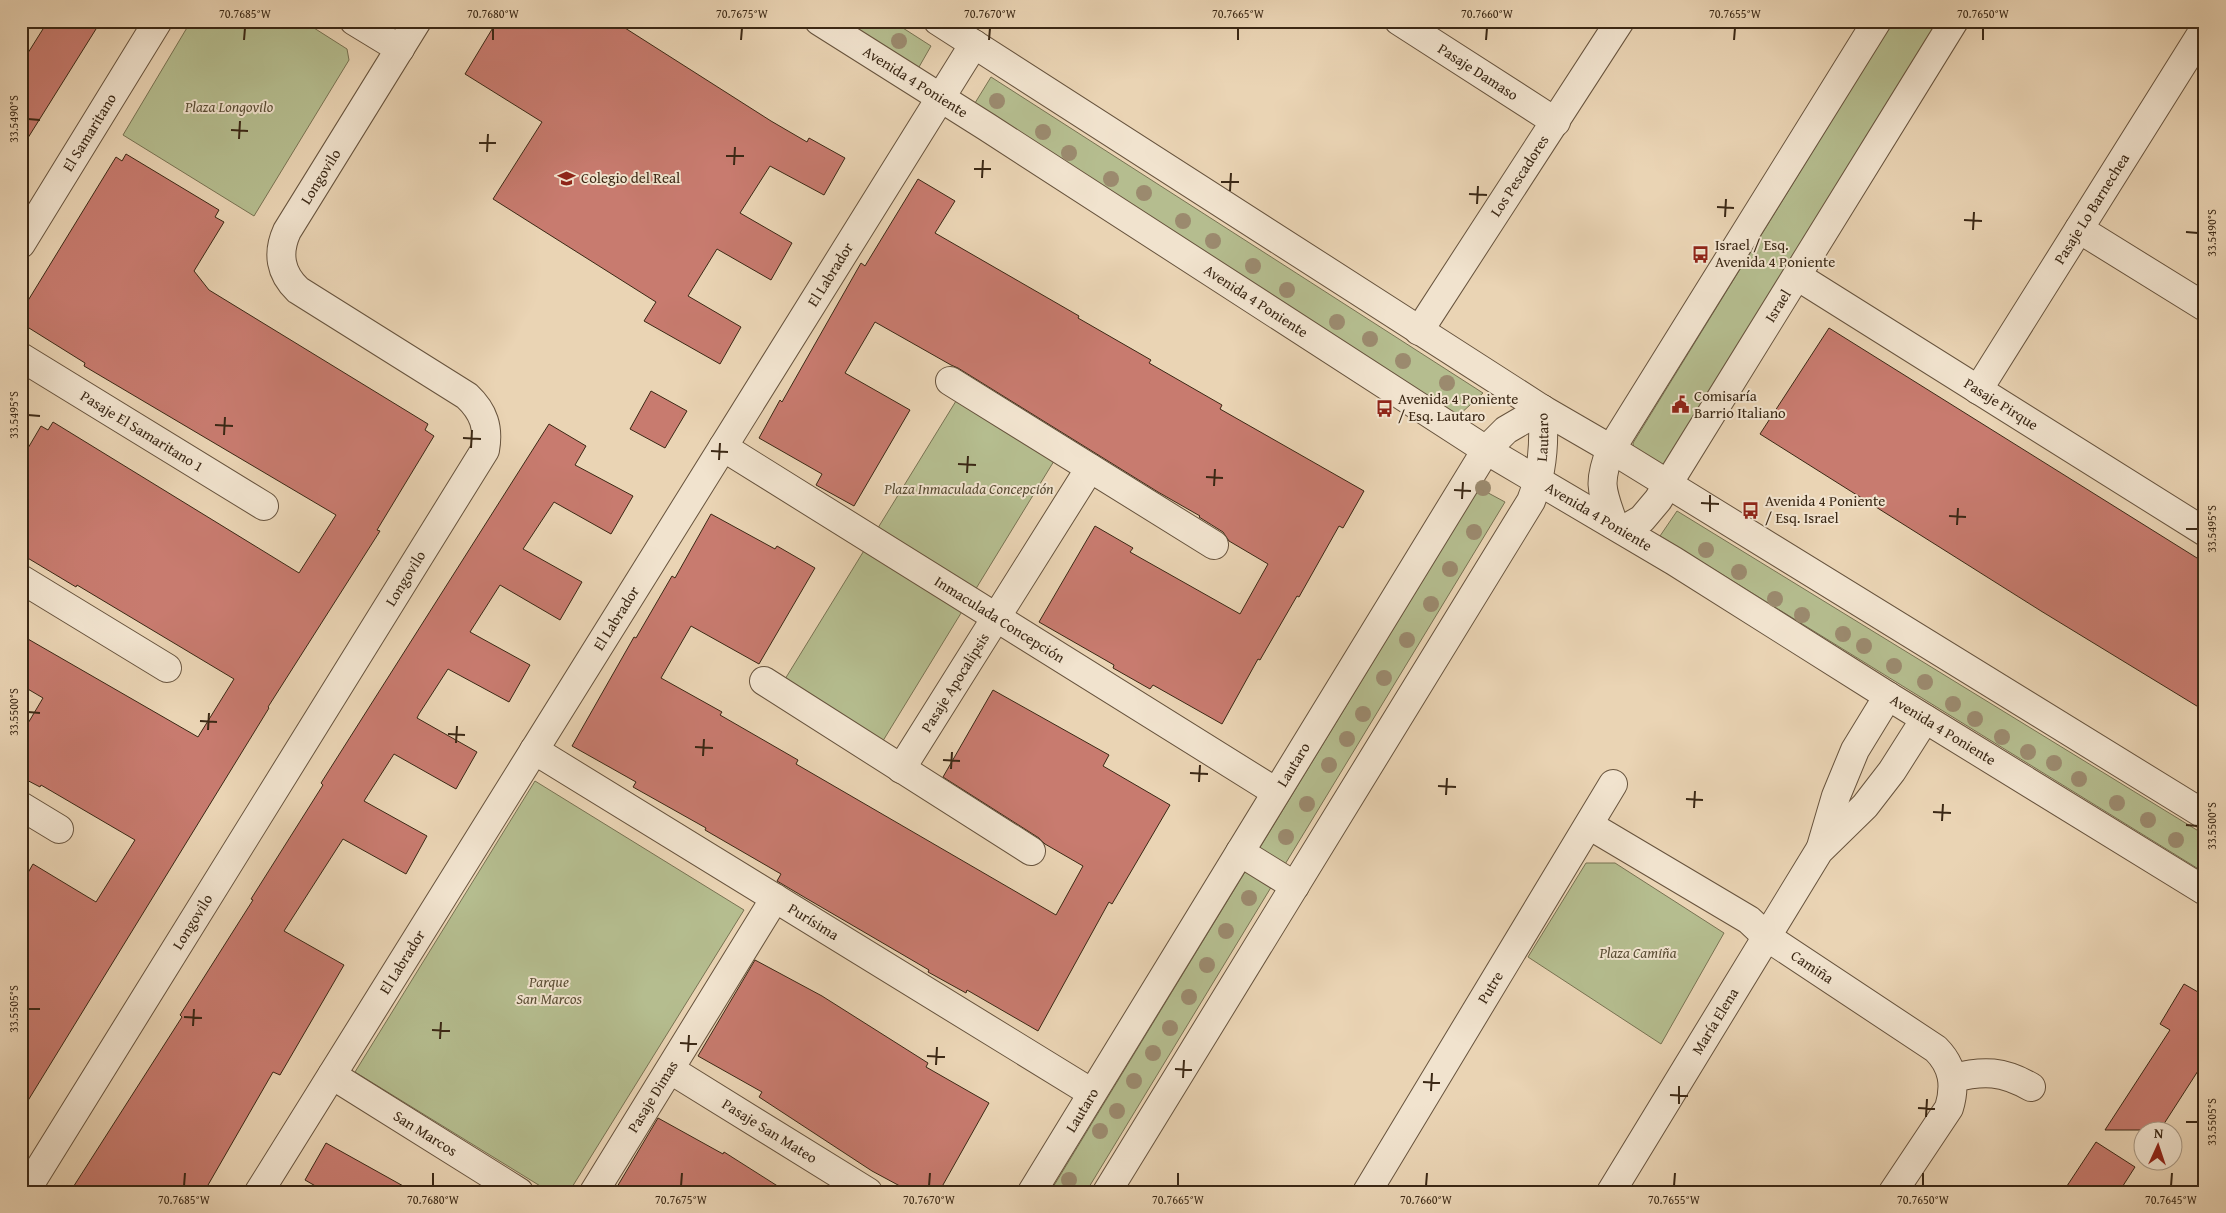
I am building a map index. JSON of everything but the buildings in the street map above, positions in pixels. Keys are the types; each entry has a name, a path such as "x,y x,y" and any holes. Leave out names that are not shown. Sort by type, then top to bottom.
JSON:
{"street":[{"name":"El Samaritano","path":"21,244 158,21"},
{"path":"354,21 400,50"},
{"name":"Longovilo","path":"25,1192 485,450 486,424 476,404 467,396 298,290 290,283 281,264 282,241 286,231 417,21"},
{"name":"Avenida 4 Poniente","path":"819,21 940,97 1486,450 1618,527 2205,891"},
{"path":"938,21 1542,409 1668,484 2205,815"},
{"name":"Pasaje Damaso","path":"1399,21 1556,122"},
{"name":"Los Pescadores","path":"1419,331 1620,21"},
{"path":"1618,527 1602,492 1601,480 1610,449 1877,21"},
{"name":"Israel","path":"1618,527 1633,525 1647,514 1668,484 1954,21"},
{"name":"Pasaje Lo Barnechea","path":"1978,390 2205,28"},
{"name":"El Labrador","path":"259,1192 974,44"},
{"path":"2079,229 2205,307"},
{"name":"Pasaje Pirque","path":"1797,276 2205,532"},
{"name":"Pasaje El Samaritano 1","path":"21,358 264,506"},
{"path":"950,381 1214,545"},
{"name":"Lautaro","path":"1032,1192 1486,450 1506,430 1542,409 1543,450 1533,496 1523,515 1107,1192"},
{"name":"Inmaculada Concepción","path":"723,447 1276,792"},
{"name":"Pasaje Apocalipsis","path":"901,768 1090,468"},
{"path":"21,579 167,668"},
{"path":"764,681 1031,851"},
{"name":"María Elena","path":"1612,1192 1819,851 1836,796 1855,750 1888,696"},
{"name":"María Elena","path":"1819,851 1865,806 1892,771 1925,719"},
{"name":"Purísima","path":"534,750 1092,1093"},
{"name":"Putre","path":"1368,1192 1613,784"},
{"path":"21,806 58,829"},
{"name":"Camiña","path":"1589,825 1749,920 1767,937 1936,1049 1944,1057 1953,1078"},
{"path":"1240,852 1295,886"},
{"name":"Pasaje Dimas","path":"594,1192 776,898"},
{"name":"Pasaje San Mateo","path":"671,1070 868,1192"},
{"path":"1893,1192 1950,1108 1954,1094 1953,1078 1985,1073 2003,1074 2031,1087"},
{"name":"San Marcos","path":"332,1075 520,1192"}],"green space":[{"name":"Plaza Longovilo","path":"191,21 303,21 347,49 349,60 254,216 123,135"},
{"path":"833,21 892,21 931,46 915,74"},
{"path":"1893,21 1940,21 1666,465 1655,467 1634,453 1633,443"},
{"path":"991,77 1483,393 1458,416 975,103"},
{"name":"Plaza Inmaculada Concepción","path":"956,401 1054,461 881,744 782,684"},
{"path":"1479,488 1505,502 1086,1192 1050,1192"},
{"path":"1677,511 2205,835 2205,873 1660,536"},
{"name":"Parque San Marcos","path":"535,781 744,910 569,1192 550,1192 355,1072"},
{"name":"Plaza Camiña","path":"1586,863 1615,863 1724,933 1661,1044 1528,957"}],"place":[{"name":"Colegio del Real","path":"567,178"},
{"name":"Israel / Esq. Avenida 4 Poniente","path":"1701,254"},
{"name":"Comisaría Barrio Italiano","path":"1680,405"},
{"name":"Avenida 4 Poniente / Esq. Lautaro","path":"1384,408"},
{"name":"Avenida 4 Poniente / Esq. Israel","path":"1751,510"}]}
